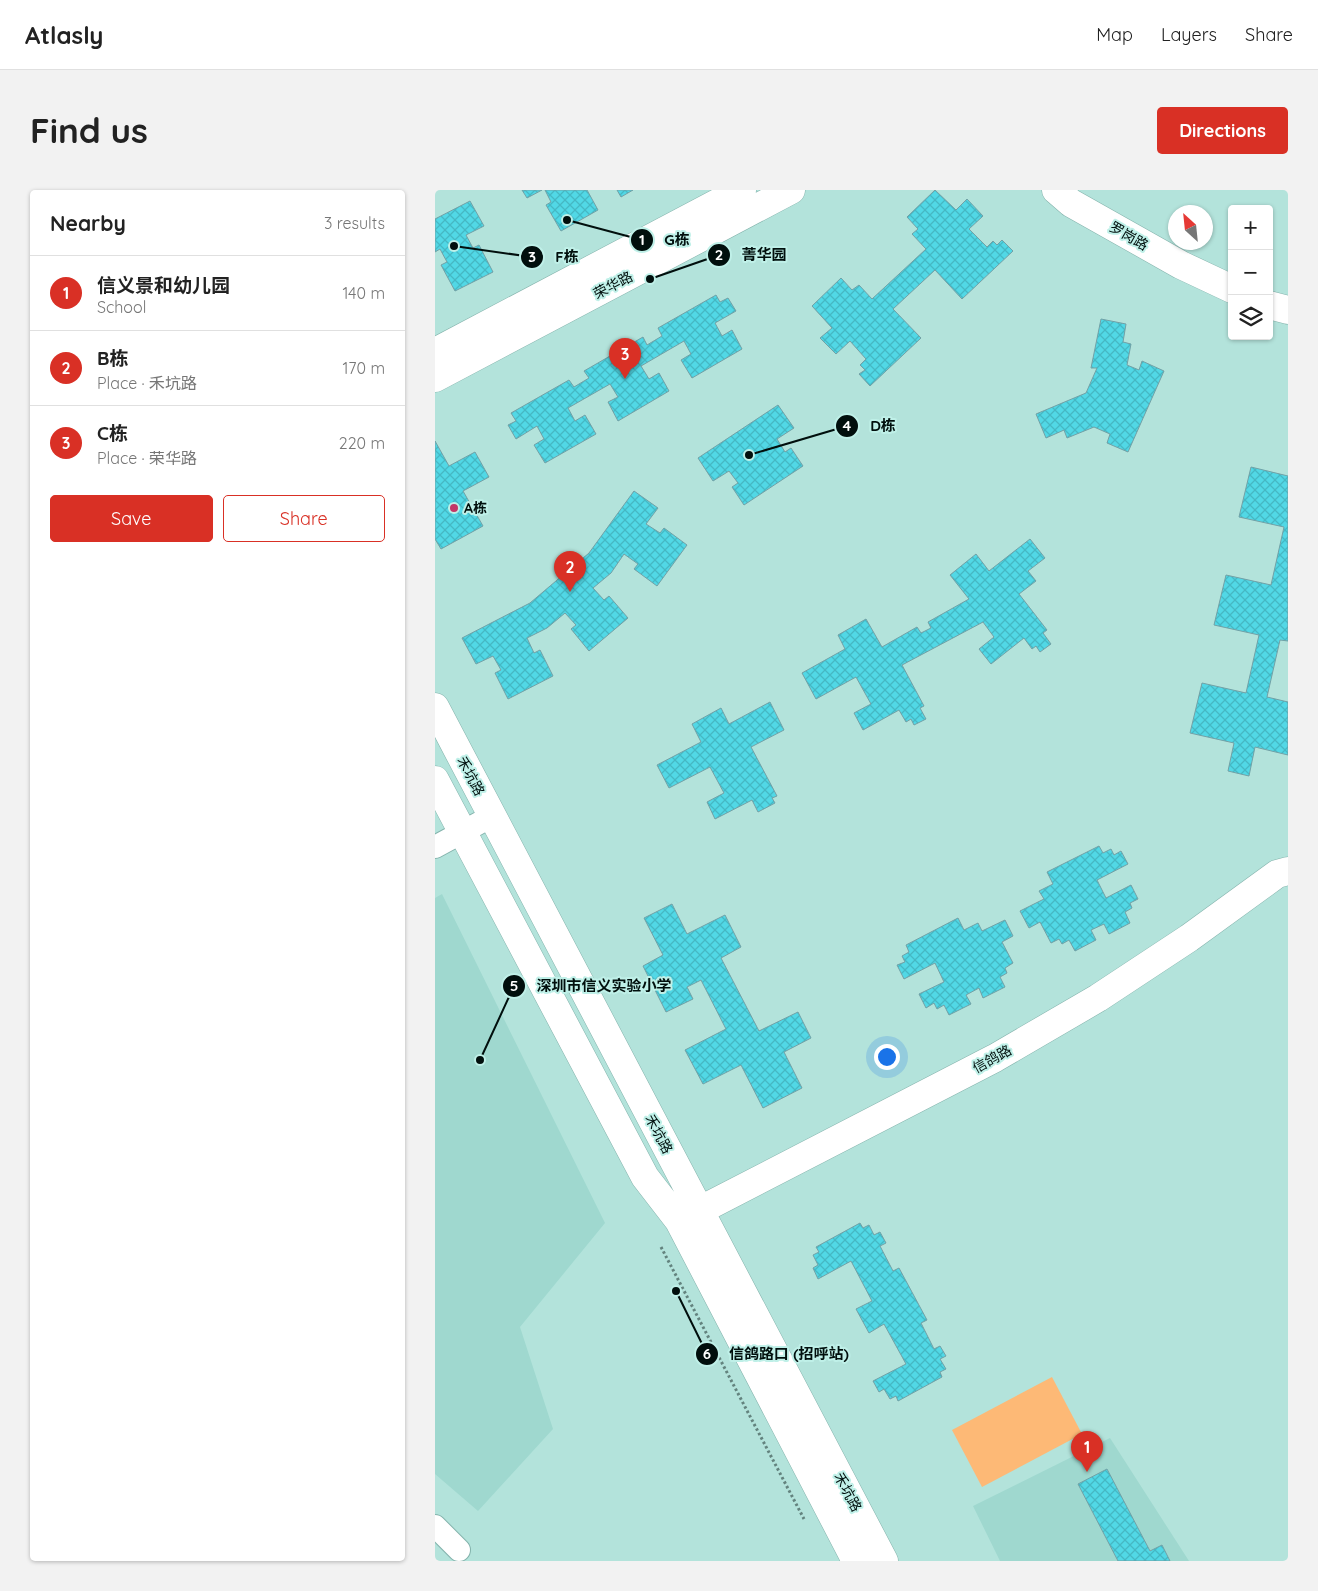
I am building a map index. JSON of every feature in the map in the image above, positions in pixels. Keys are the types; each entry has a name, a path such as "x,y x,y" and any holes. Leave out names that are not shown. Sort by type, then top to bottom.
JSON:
{"street":[{"name":"荣华路","path":"435,352 742,190"},
{"name":"荣华路","path":"435,378 791,190"},
{"name":"罗岗路","path":"1056,190 1071,203 1181,265 1228,287"},
{"path":"1273,306 1288,310"},
{"name":"禾坑路","path":"435,707 493,816 856,1561"},
{"name":"禾坑路","path":"435,780 645,1177 689,1216 884,1561"},
{"path":"435,847 493,816"},
{"name":"信鸽路","path":"689,1216 995,1058 1099,998 1189,938 1277,874 1288,871"},
{"path":"435,1526 459,1550"}],"path":[{"path":"661,1247 807,1526"}],"shaded area":[{"path":"442,894 605,1223 520,1327 553,1429 478,1511 435,1474 435,898"},
{"path":"1052,1377 1082,1434 982,1487 952,1430"},
{"path":"1110,1438 1189,1561 1000,1561 973,1506"}],"building":[{"path":"522,190 542,190 527,198"},
{"path":"545,190 587,190 598,210 561,231 546,205 551,202"},
{"path":"617,190 633,190 621,197"},
{"path":"935,190 956,210 967,199 983,216 969,229 987,247 993,241 997,245 1002,240 1013,251 962,299 935,270 893,309 921,338 870,386 859,374 865,370 860,365 866,359 850,341 836,354 820,338 832,328 812,306 841,278 852,290 859,285 872,299 926,249 912,234 918,229 907,217"},
{"path":"470,201 484,226 466,235 473,248 479,245 493,272 455,291 441,265 447,262 440,249 435,252 435,219"},
{"path":"716,295 720,302 728,298 736,311 715,323 722,336 732,330 742,349 692,378 681,360 691,354 684,341 641,366 649,379 659,373 669,391 618,421 608,402 618,397 610,384 568,408 575,421 585,415 596,434 545,463 534,445 544,439 537,426 516,439 508,425 516,421 511,413 569,380 574,387 589,378 584,371 643,337 647,345 662,336 658,328"},
{"path":"1101,319 1126,324 1123,342 1131,344 1127,365 1139,370 1142,361 1164,371 1128,452 1107,443 1110,434 1094,427 1067,438 1064,430 1046,438 1036,414 1086,393 1097,368 1091,368"},
{"path":"778,405 794,428 777,439 785,452 791,448 803,466 744,505 732,487 738,483 729,471 713,481 698,458"},
{"name":"A栋","path":"435,441 449,466 475,452 489,477 463,491 483,526 441,549 435,539"},
{"path":"1251,467 1288,476 1288,641 1280,640 1267,697 1288,702 1288,755 1255,747 1249,776 1228,771 1234,743 1190,733 1202,683 1246,693 1259,635 1214,625 1226,575 1271,585 1284,527 1239,517"},
{"path":"634,491 658,508 646,524 660,533 664,528 687,545 657,586 634,569 638,564 624,554 611,573 593,588 604,600 609,596 628,618 589,651 571,629 576,625 565,613 547,628 527,638 534,653 540,650 553,676 508,699 495,673 501,670 493,656 476,664 462,638 530,603 589,553"},
{"path":"1030,539 1045,558 1028,571 1036,581 1019,594 1047,630 1043,633 1051,644 1040,652 1036,646 1032,649 1024,638 991,664 979,649 994,637 983,622 902,665 924,706 920,708 926,719 914,725 911,719 906,722 899,710 863,730 854,713 871,704 856,677 816,699 802,673 845,649 838,635 866,619 882,647 917,627 921,633 931,628 928,622 969,599 950,575 976,554 989,571"},
{"path":"770,702 784,730 751,747 777,796 772,798 775,803 758,812 752,800 715,819 707,802 724,793 710,767 669,788 657,765 701,742 692,724 721,708 729,724"},
{"path":"1099,846 1103,853 1111,849 1114,855 1121,851 1128,864 1097,880 1106,898 1131,885 1138,899 1130,903 1132,908 1125,912 1130,923 1109,934 1104,924 1091,930 1096,940 1075,951 1069,940 1062,944 1059,939 1051,943 1040,922 1029,928 1020,911 1044,899 1039,891 1053,884 1047,872"},
{"path":"672,904 687,934 725,915 741,947 721,958 759,1031 798,1012 811,1038 784,1052 802,1088 763,1108 741,1065 703,1084 685,1050 726,1029 701,980 687,987 693,999 666,1012 643,966 663,955 644,918"},
{"path":"958,918 964,930 978,923 982,931 1005,920 1013,936 1002,942 1013,963 1005,968 1007,973 1000,977 1005,987 983,998 979,988 966,995 971,1004 949,1015 944,1005 937,1009 934,1003 926,1008 919,994 944,982 935,963 904,979 897,965 905,962 902,956 909,952 906,945"},
{"path":"860,1223 863,1228 869,1225 874,1235 880,1232 886,1243 880,1246 893,1271 899,1268 927,1320 921,1323 934,1349 940,1346 946,1356 940,1359 946,1369 940,1372 942,1377 898,1401 896,1396 890,1399 884,1389 879,1392 873,1381 906,1364 884,1324 869,1333 856,1309 872,1301 851,1261 818,1279 813,1268 818,1265 813,1255 819,1252 816,1247"},
{"path":"1107,1469 1150,1551 1162,1545 1170,1561 1118,1561 1078,1484"}],"place":[{"name":"G栋","path":"567,220"},
{"name":"F栋","path":"454,246"},
{"name":"菁华园","path":"650,279"},
{"name":"C栋","path":"625,379"},
{"name":"D栋","path":"749,455"},
{"name":"A栋","path":"454,508"},
{"name":"B栋","path":"570,592"},
{"name":"深圳市信义实验小学","path":"480,1060"},
{"name":"信鸽路口 (招呼站)","path":"676,1291"},
{"name":"信义景和幼儿园","path":"1087,1472"}]}
